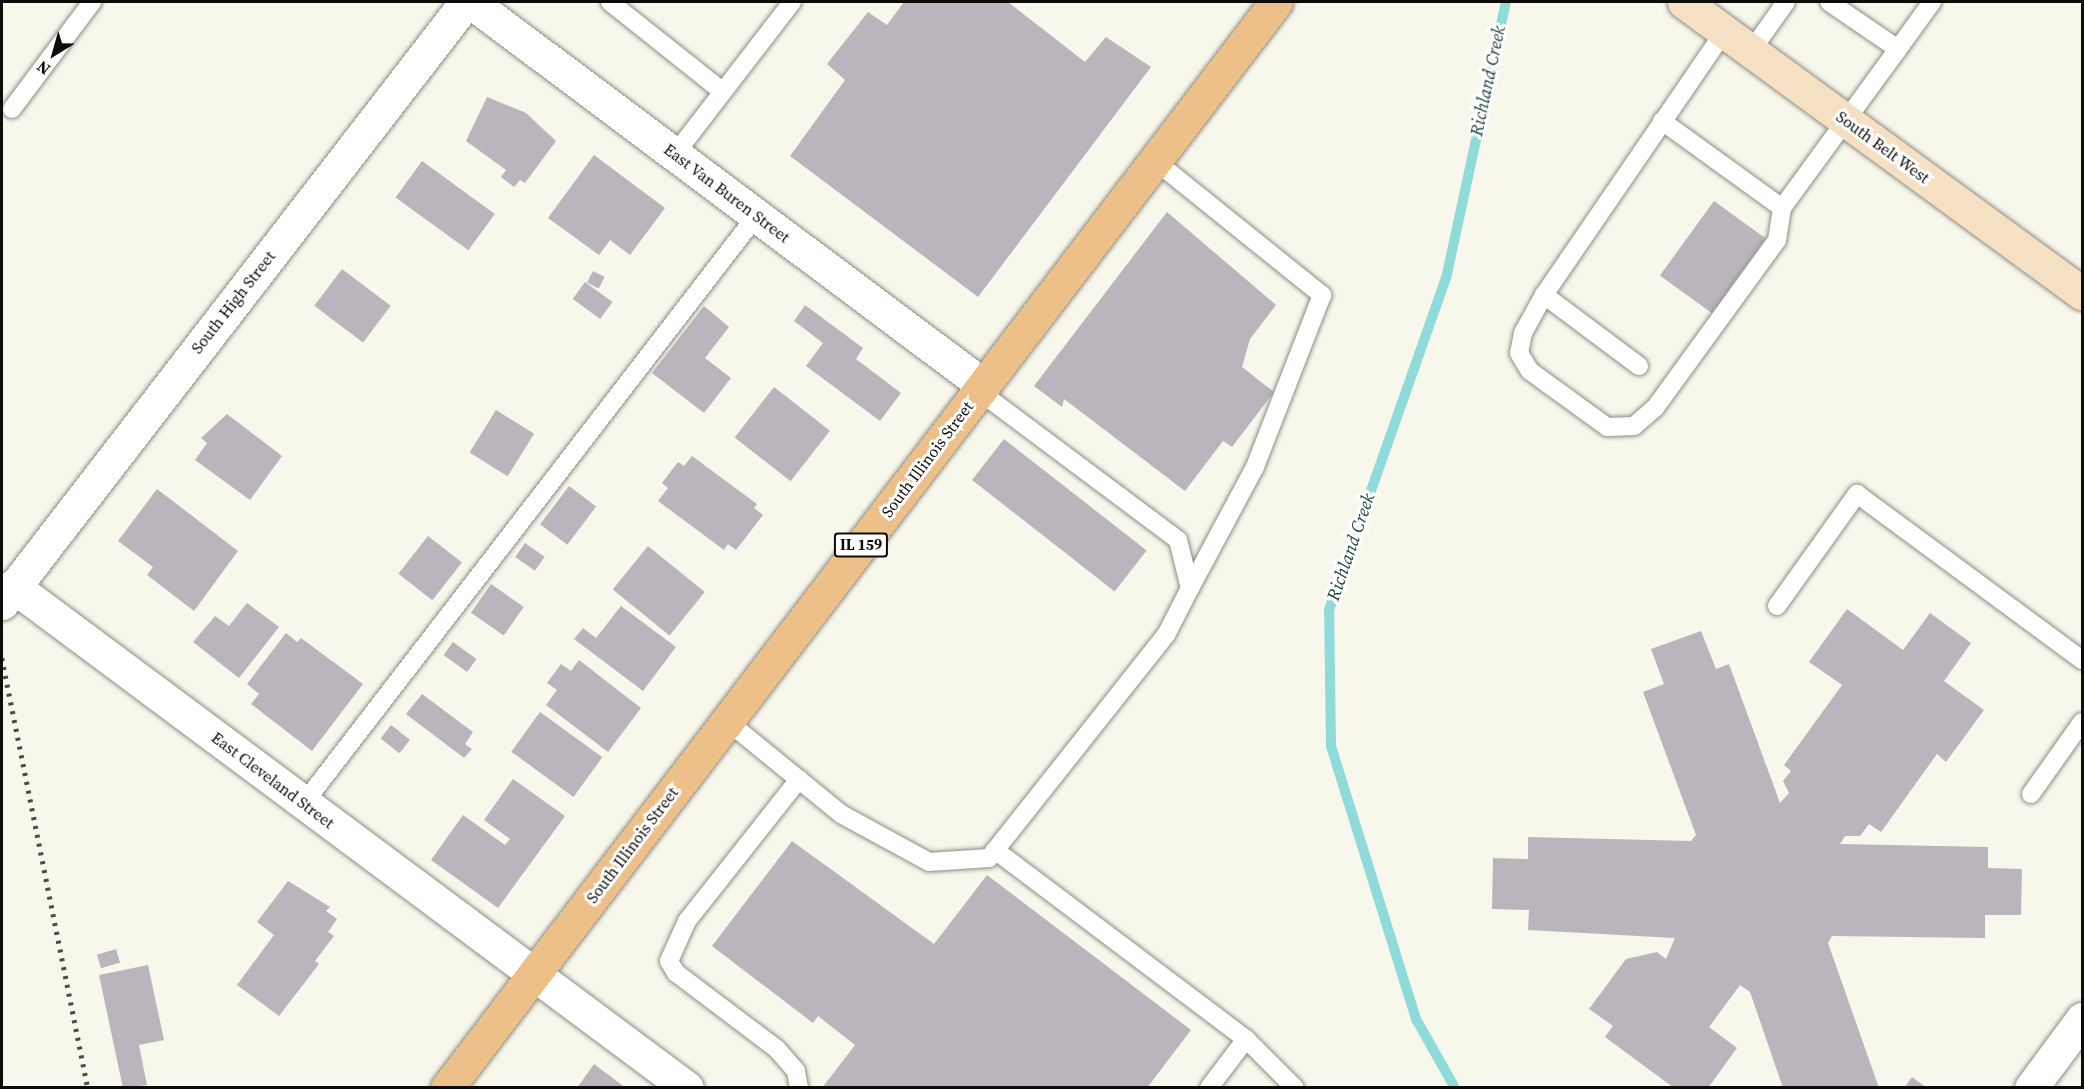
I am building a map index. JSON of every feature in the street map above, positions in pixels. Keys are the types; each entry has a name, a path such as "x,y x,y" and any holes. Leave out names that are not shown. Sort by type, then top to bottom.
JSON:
{"main road":[{"name":"South Illinois Street","path":"447,1088 1273,2"},
{"name":"South Belt West","path":"1684,2 2082,292"}],"street":[{"name":"South High Street","path":"7,594 466,2"},
{"name":"East Van Buren Street","path":"471,2 757,215 981,388"},
{"name":"East Cleveland Street","path":"7,594 304,802 687,1088"},
{"path":"2031,1088 2082,1019"}],"lane":[{"path":"12,109 92,2"},
{"path":"610,2 723,92"},
{"path":"675,154 792,2"},
{"path":"1751,51 1786,2"},
{"path":"1829,2 1898,50"},
{"path":"1725,31 1544,295 1523,333 1519,353 1530,371 1607,427 1634,426 1655,408 1777,240 1782,208 1932,2"},
{"path":"1662,121 1782,208"},
{"path":"727,721 841,814 929,862 989,858 1166,635 1255,467 1322,295 1154,160"},
{"path":"304,802 757,215"},
{"path":"1544,295 1639,366"},
{"path":"981,388 1179,540 1190,588"},
{"path":"1777,606 1857,494 2082,660"},
{"path":"2031,794 2082,722"},
{"path":"799,779 687,921 669,961 676,973 777,1049 796,1071 799,1088"},
{"path":"995,850 1246,1039 1295,1088"},
{"path":"1209,1088 1246,1039"}],"building":[{"path":"904,2 1008,2 1085,62 1106,37 1151,67 978,297 790,156 845,80 827,64 868,12 887,25"},
{"path":"487,97 526,113 556,141 525,183 520,180 514,187 501,177 506,170 466,141"},
{"path":"594,155 665,208 630,255 610,240 599,255 548,218"},
{"path":"422,161 495,214 468,250 396,197"},
{"path":"1714,201 1766,239 1712,313 1660,275"},
{"path":"1167,212 1276,305 1250,339 1242,367 1274,392 1232,447 1223,441 1185,491 1064,399 1062,407 1034,386"},
{"path":"342,269 391,306 363,342 314,306"},
{"path":"593,271 605,277 599,288 587,283"},
{"path":"585,282 613,302 600,319 573,299"},
{"path":"805,305 863,348 856,359 901,393 880,421 806,366 823,343 794,321"},
{"path":"704,306 729,327 705,358 731,378 704,413 652,373"},
{"path":"774,387 830,431 791,481 735,437"},
{"path":"496,410 534,434 508,476 470,452"},
{"path":"227,414 282,456 250,500 195,460 207,443 201,438"},
{"path":"1004,439 1147,550 1115,591 972,480"},
{"path":"692,456 757,504 754,508 763,515 736,550 728,544 724,550 658,501 668,488 662,483 678,462 684,466"},
{"path":"569,486 596,506 567,545 540,524"},
{"path":"157,489 238,551 194,611 147,575 153,567 118,541"},
{"path":"428,536 462,562 432,600 398,574"},
{"path":"525,543 545,557 535,571 515,557"},
{"path":"648,546 705,592 669,635 613,590"},
{"path":"491,584 524,607 504,636 471,613"},
{"path":"247,603 279,627 239,678 193,642 215,616 229,626"},
{"path":"621,606 676,647 643,691 574,639 583,628 596,638"},
{"path":"1847,609 1903,650 1930,613 1971,643 1944,681 1984,710 1946,762 1937,754 1881,832 1869,824 1860,836 1845,836 1840,844 1988,847 1988,868 2022,869 2021,915 1985,915 1985,938 1832,936 1828,943 1879,1088 1783,1088 1750,992 1740,985 1709,1027 1737,1048 1708,1088 1674,1088 1605,1037 1613,1026 1589,1009 1626,959 1657,952 1666,959 1675,938 1528,930 1529,910 1492,909 1493,858 1528,859 1528,837 1691,841 1696,835 1643,692 1664,684 1651,649 1701,631 1716,669 1729,664 1780,803 1789,793 1783,781 1791,771 1784,765 1842,685 1809,662"},
{"path":"286,633 297,642 301,638 363,684 312,751 251,704 259,694 247,684"},
{"path":"453,642 476,659 467,672 444,655"},
{"path":"579,660 641,708 608,752 546,705 557,690 547,683 561,664 571,671"},
{"path":"422,694 473,732 465,744 472,749 464,758 406,714"},
{"path":"540,712 602,757 573,797 511,752"},
{"path":"391,725 410,740 399,753 381,738"},
{"path":"513,779 565,816 498,908 431,860 463,815 505,845 510,839 484,820"},
{"path":"792,841 934,944 987,875 1191,1030 1147,1088 822,1088 855,1045 818,1016 813,1023 712,946"},
{"path":"288,881 330,907 326,911 337,919 328,932 334,936 315,961 319,964 279,1016 237,985 274,935 257,922"},
{"path":"116,949 120,962 101,968 97,955"},
{"path":"148,965 164,1040 139,1045 147,1085 123,1088 99,975"},
{"path":"594,1064 626,1088 577,1088"},
{"path":"1912,1077 1927,1088 1904,1088"}],"waterway":[{"name":"Richland Creek","path":"1455,1088 1416,1019 1331,746 1329,610 1447,274 1506,2"}],"railway":[{"path":"2,658 88,1088"}]}
